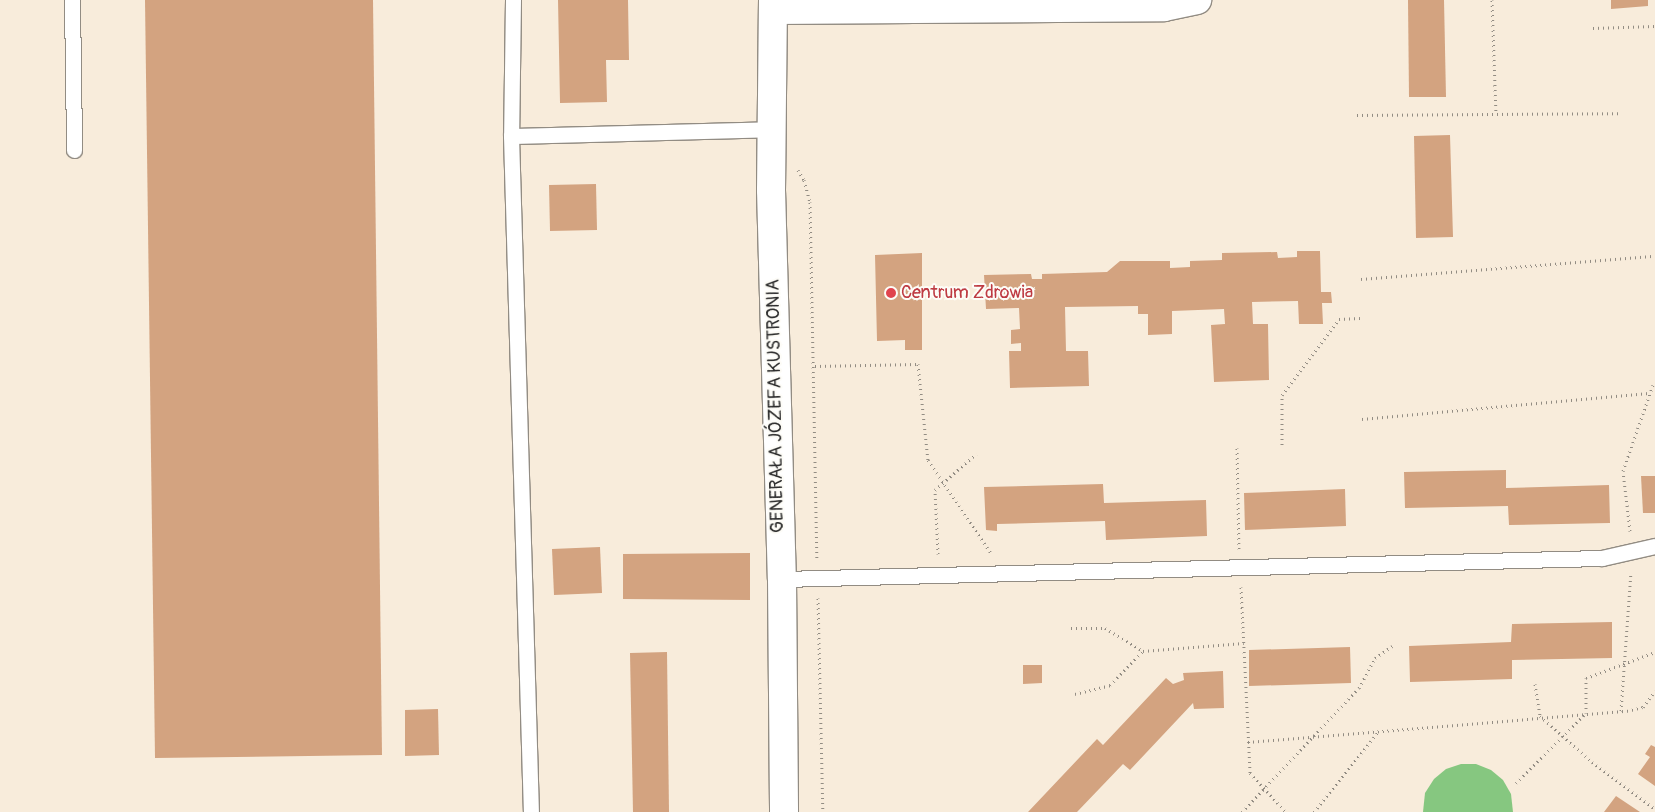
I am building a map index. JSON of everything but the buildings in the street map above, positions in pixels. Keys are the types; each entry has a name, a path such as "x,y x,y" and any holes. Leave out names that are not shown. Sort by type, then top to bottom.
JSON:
{"street":[{"path":"773,5 1164,7 1197,0"},
{"name":"GENERAŁA JÓZEFA KUSTRONIA","path":"773,5 772,129 776,417 782,579 784,812"}],"lane":[{"path":"72,0 74,150"},
{"path":"513,0 512,136 531,812"},
{"path":"512,136 772,129"},
{"path":"782,579 1602,558 1655,546"}],"path":[{"path":"1492,0 1496,114"},
{"path":"1593,28 1655,26"},
{"path":"1357,116 1621,112"},
{"path":"794,165 804,180 810,202 816,366 823,812"},
{"path":"1361,279 1655,256"},
{"path":"1282,445 1282,394 1339,319 1360,318"},
{"path":"816,366 918,364 928,460 941,482 982,537 995,560 997,574"},
{"path":"1621,711 1623,664 1633,551 1623,471 1653,385"},
{"path":"1362,419 1649,392"},
{"path":"1237,448 1240,567 1250,773 1263,790 1286,812"},
{"path":"937,575 935,490 941,482 976,454"},
{"path":"1071,628 1105,628 1143,651 1244,643"},
{"path":"1242,812 1359,688 1375,658 1392,646"},
{"path":"1075,694 1110,685 1143,651"},
{"path":"1516,783 1586,713 1586,678 1655,652"},
{"path":"1535,684 1540,716 1655,809"},
{"path":"1248,742 1378,732 1540,716 1621,711 1643,708 1655,691"},
{"path":"1314,812 1378,732"}],"green space":[{"path":"1461,764 1476,764 1491,770 1503,780 1511,794 1513,812 1423,812 1425,793 1434,779 1446,769"}],"place":[{"name":"Centrum Zdrowia","path":"891,293"}]}
